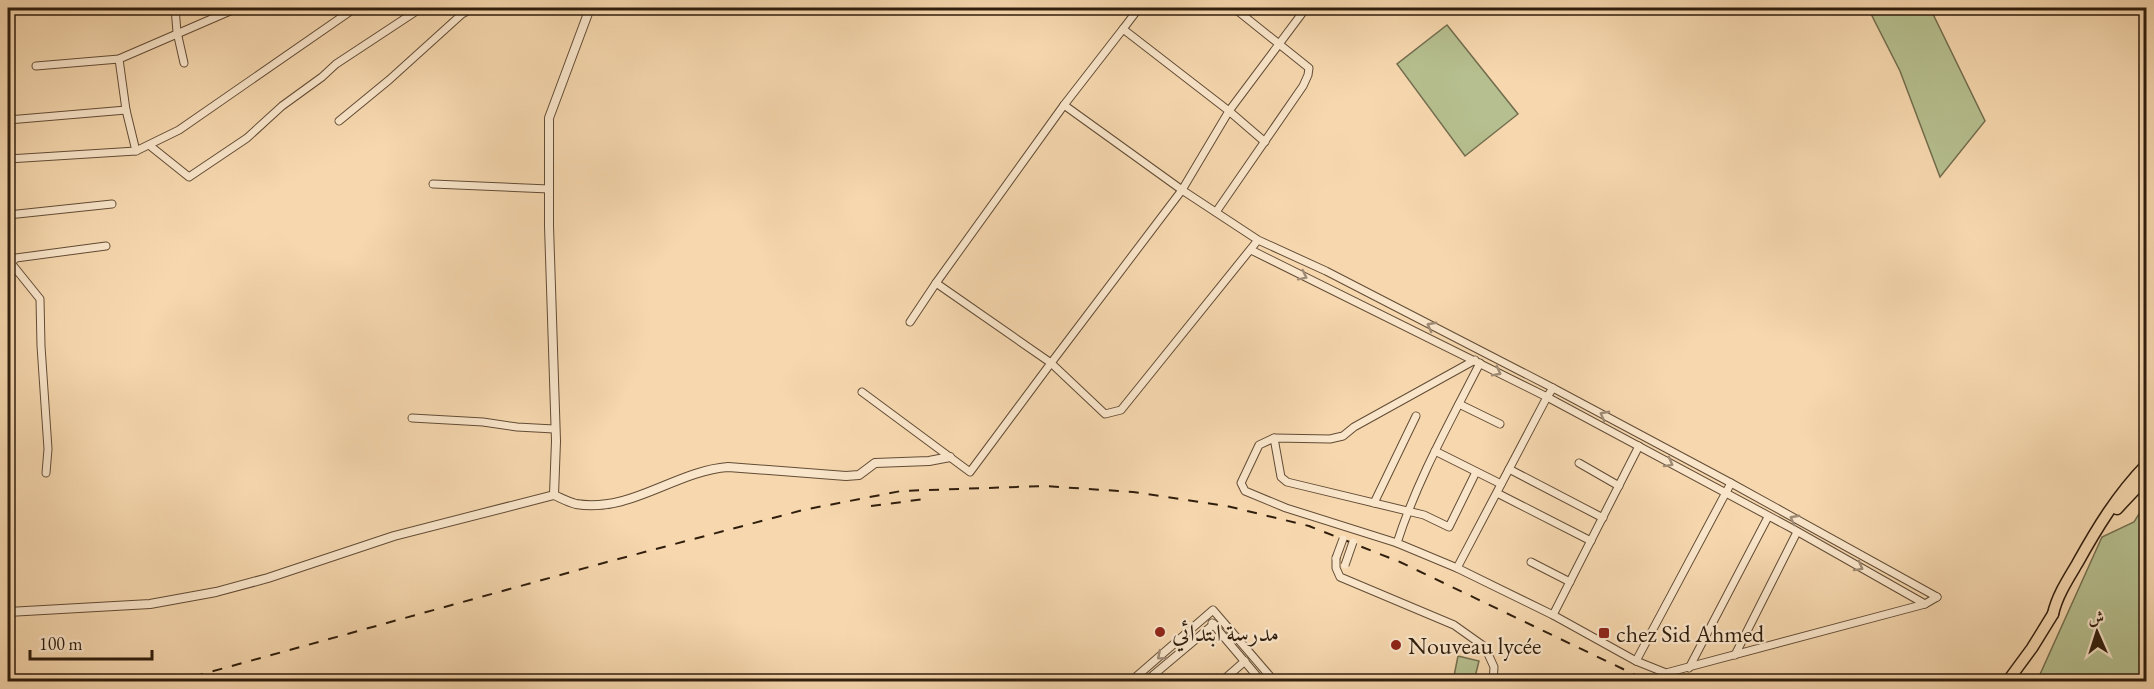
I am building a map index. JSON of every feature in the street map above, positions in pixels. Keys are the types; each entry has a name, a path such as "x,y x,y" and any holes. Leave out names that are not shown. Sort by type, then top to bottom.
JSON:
{"main road":[{"path":"2007,681 2032,648 2053,614 2070,576 2102,519 2146,465"},
{"path":"2053,614 2061,606 2113,515 2146,478"}],"street":[{"path":"175,8 177,32 184,63"},
{"path":"36,66 119,59 237,8"},
{"path":"8,159 136,151 150,145 179,130 355,8"},
{"path":"150,145 189,177 247,138 282,106 336,64 421,8"},
{"path":"339,121 389,80 462,14 473,8"},
{"path":"554,495 556,441 549,117 590,8"},
{"path":"910,322 1064,105 1139,8"},
{"path":"1216,212 1265,142 1308,75 1309,68 1234,8"},
{"path":"862,392 970,472 1182,190 1229,111 1306,8"},
{"path":"1123,29 1229,111 1265,142"},
{"path":"119,59 126,110 136,151"},
{"path":"1064,105 1182,190 1258,240 1326,271 1553,388 1937,597 1925,604 1666,673 1636,661 1553,615 1457,568 1397,543 1286,508 1245,491 1241,483 1259,445 1274,438 1329,439 1343,436 1354,427 1477,362 1485,354"},
{"path":"8,120 126,110"},
{"path":"433,184 549,189"},
{"path":"8,215 112,204"},
{"path":"936,284 1051,363 1105,414 1120,410 1258,240"},
{"path":"46,472 48,449 40,299 9,260 106,246"},
{"path":"1251,250 1547,397 1925,604"},
{"path":"1397,543 1407,513 1477,362"},
{"path":"1457,568 1553,388"},
{"path":"1459,404 1500,424"},
{"path":"1374,503 1416,416"},
{"path":"412,417 554,429"},
{"path":"1274,438 1281,477 1287,482 1407,513 1424,515 1449,527 1476,472"},
{"path":"1553,615 1639,446"},
{"path":"1435,451 1501,484"},
{"path":"8,612 150,604 216,592 268,578 404,533 554,495 574,504 606,505 624,501 710,469 859,475 875,463 928,461 950,457"},
{"path":"1579,463 1619,486"},
{"path":"1509,469 1603,518"},
{"path":"1636,661 1731,483"},
{"path":"1497,493 1591,540"},
{"path":"1689,668 1768,517"},
{"path":"1347,527 1336,558 1336,568 1340,577 1454,626 1485,647 1494,667 1493,681"},
{"path":"1349,581 1345,565 1358,530"},
{"path":"1735,655 1797,532"},
{"path":"1827,549 1834,541"},
{"path":"1531,562 1570,582"},
{"path":"1130,681 1213,610 1275,681"},
{"path":"1206,617 1262,681"},
{"path":"1145,681 1214,624"},
{"path":"1221,681 1245,661"}],"green space":[{"path":"1868,8 1930,8 1985,121 1940,177 1900,71"},
{"path":"1447,25 1518,114 1465,156 1397,64"},
{"path":"2146,503 2146,681 2037,681 2102,537 2134,522"},
{"path":"1458,656 1479,661 1474,681 1453,681"}],"railway":[{"path":"174,682 803,510 901,491 1044,486 1133,492 1227,506 1309,526 1400,562 1650,682"},
{"path":"871,506 925,499"}],"place":[{"name":"مدرسة ابتدائي","path":"1160,632"},
{"name":"chez Sid Ahmed","path":"1604,633"},
{"name":"Nouveau lycée","path":"1396,645"}]}
